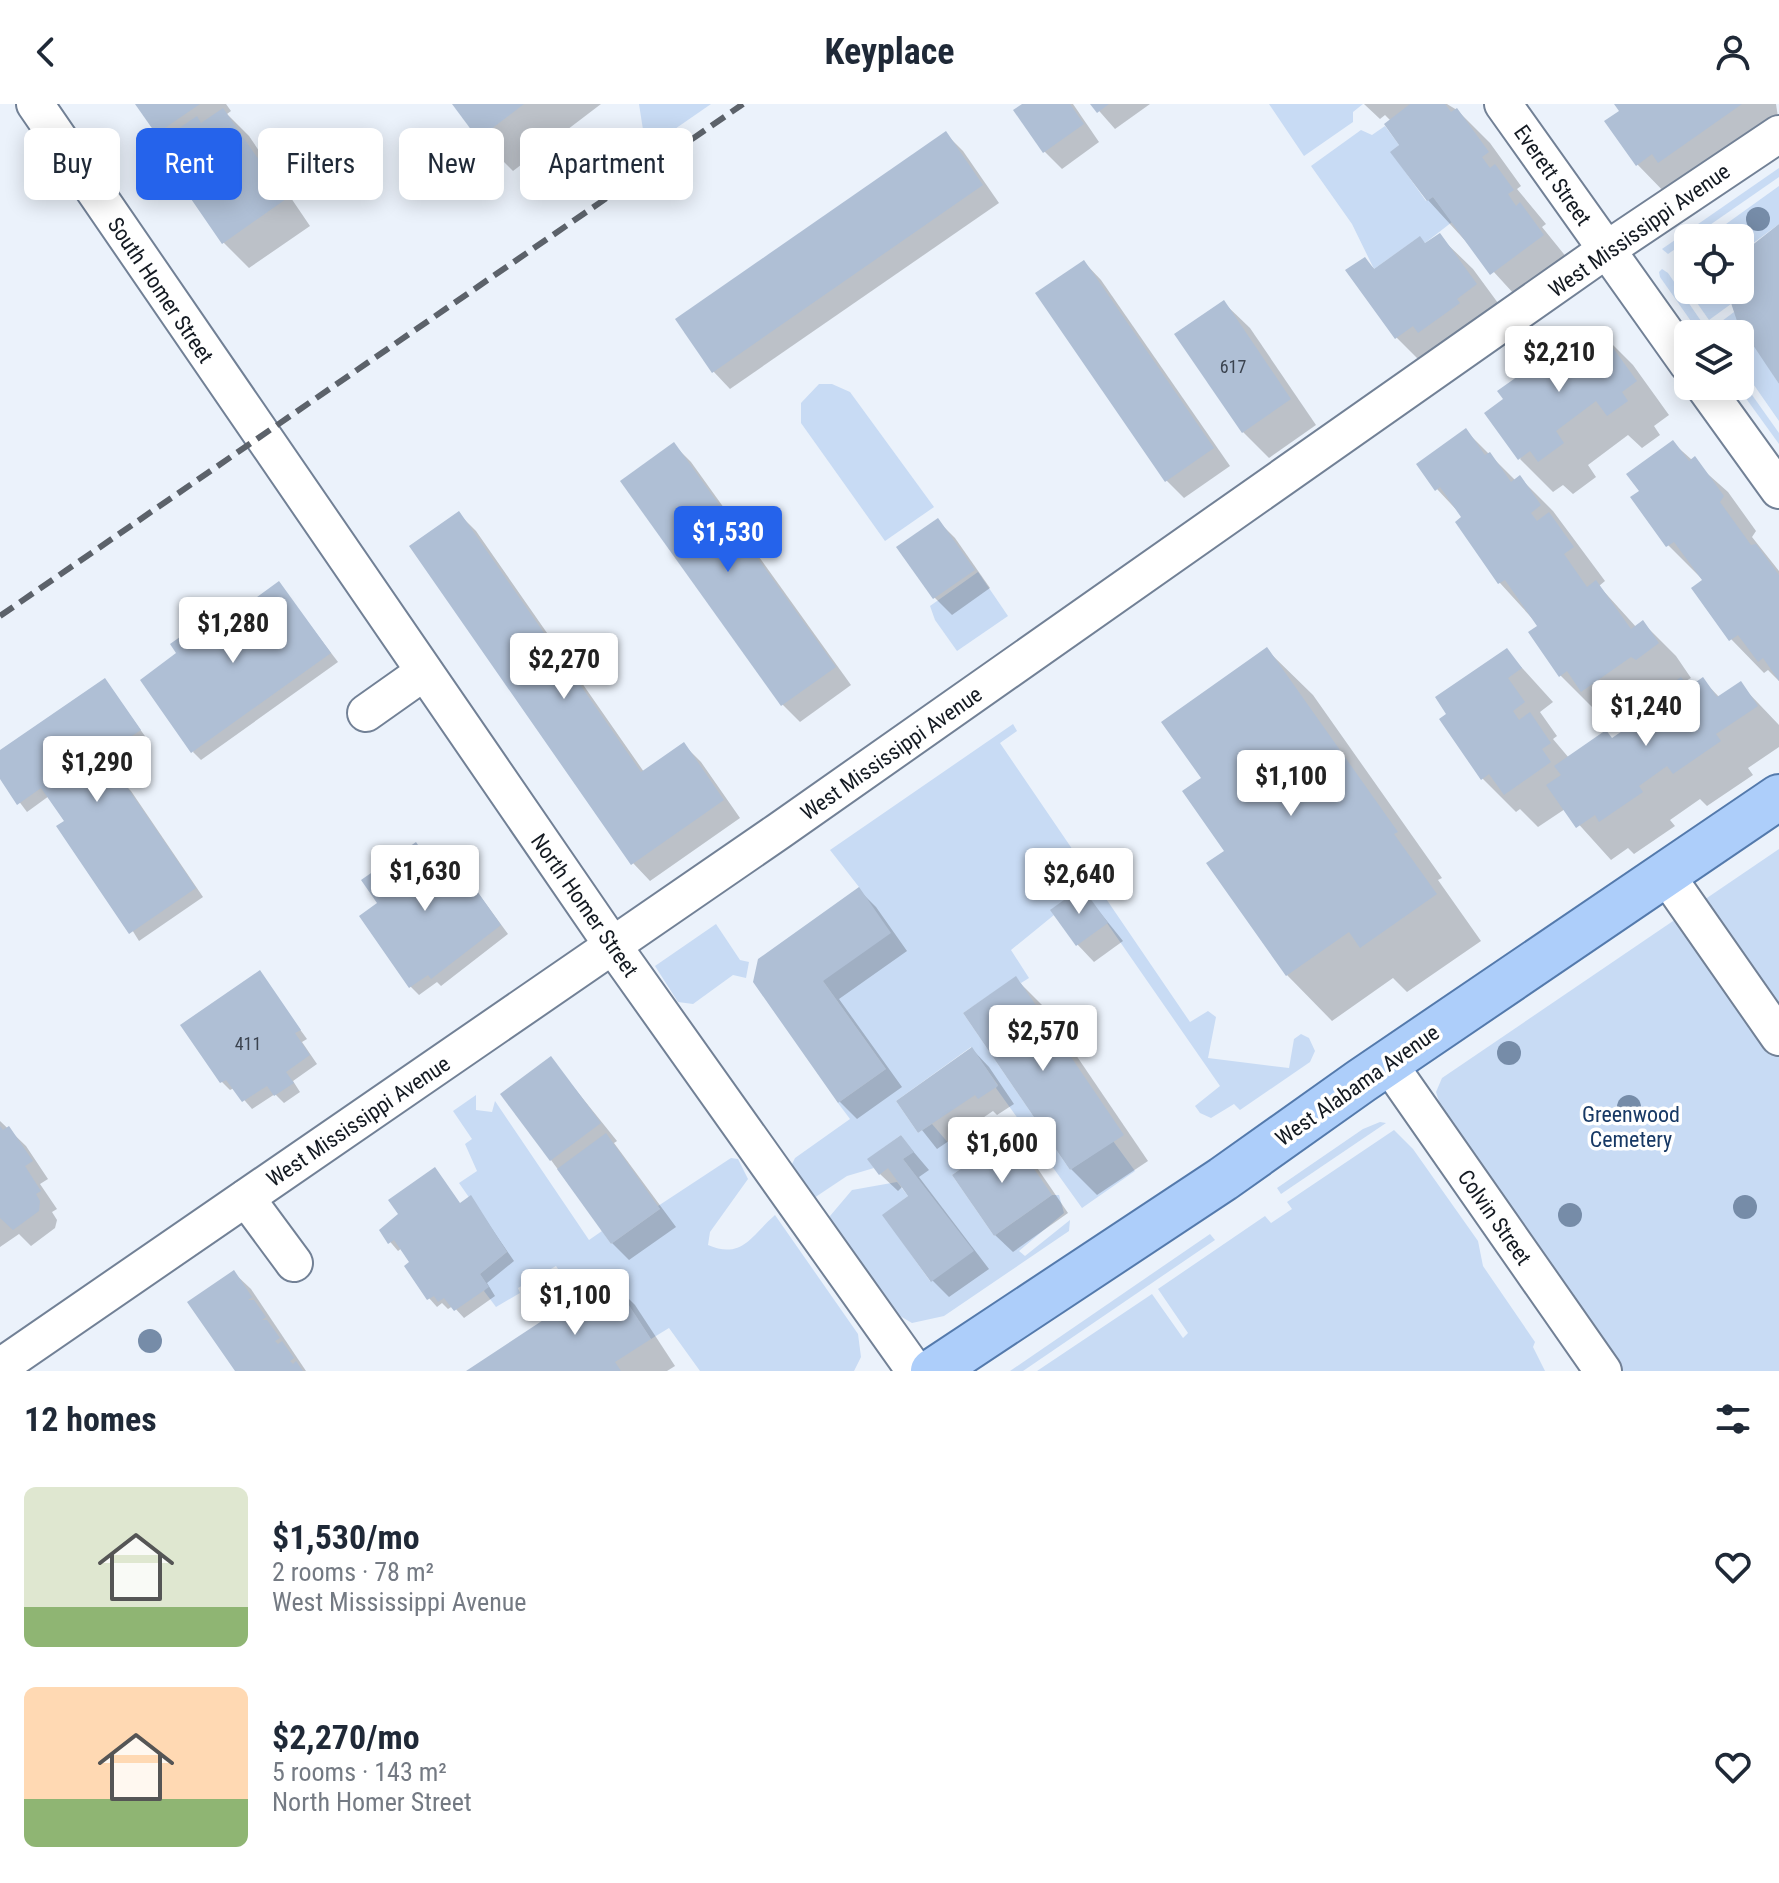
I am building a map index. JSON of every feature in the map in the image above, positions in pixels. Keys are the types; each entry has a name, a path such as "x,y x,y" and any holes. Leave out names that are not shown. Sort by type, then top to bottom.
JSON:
{"main road":[{"name":"West Alabama Avenue","path":"933,1371 1223,1179 1779,797"}],"street":[{"name":"South Homer Street","path":"35,104 261,436"},
{"name":"Everett Street","path":"1503,104 1674,345"},
{"name":"West Mississippi Avenue","path":"0,1367 1322,453 1606,250 1779,134"},
{"path":"1714,400 1779,490"},
{"name":"North Homer Street","path":"261,436 613,946 915,1371"},
{"path":"366,713 424,672"},
{"path":"1666,875 1779,1037"},
{"name":"Colvin Street","path":"1388,1063 1603,1371"},
{"path":"246,1198 294,1263"}],"green space":[{"path":"639,104 711,104 676,128 643,128"},
{"path":"1269,104 1363,104 1353,112 1353,122 1304,156"},
{"path":"1385,126 1399,145 1391,152 1426,201 1433,197 1452,222 1425,243 1419,237 1374,269 1352,224 1311,166 1361,130 1372,135"},
{"path":"1779,168 1779,177 1711,224 1698,224"},
{"path":"1779,186 1779,224 1754,243 1754,224 1726,224"},
{"path":"1674,241 1674,250 1668,254 1662,249"},
{"path":"1662,269 1674,282 1674,297 1660,277"},
{"path":"1679,304 1689,304 1700,320 1690,320"},
{"path":"1698,304 1731,304 1709,320"},
{"path":"1734,312 1739,320 1723,320"},
{"path":"1754,344 1779,384 1779,421 1754,385"},
{"path":"819,384 832,384 850,392 934,507 885,541 801,423 801,403"},
{"path":"1754,398 1779,433 1779,444 1747,400"},
{"path":"978,572 1008,616 957,651 935,620 930,606"},
{"path":"1013,724 1017,731 1000,743 1190,1022 1208,1011 1216,1017 1208,1058 1289,1068 1294,1039 1301,1034 1309,1038 1315,1051 1310,1062 1240,1110 1234,1104 1211,1118 1200,1113 1195,1106 1220,1086 1082,887 1051,910 1054,915 1011,950 1029,978 1021,983 1016,977 963,1013 1070,1170 1113,1141 1135,1171 1082,1208 996,1088 998,1085 971,1047 896,1101 918,1133 932,1124 950,1145 972,1137 983,1153 952,1175 994,1236 1052,1195 1059,1195 1064,1213 1019,1251 1025,1256 1070,1220 1069,1231 944,1316 912,1323 895,1313 832,1226 830,1216 852,1190 897,1182 908,1196 883,1215 930,1281 973,1251 903,1159 913,1152 901,1135 868,1159 874,1168 847,1176 814,1198 790,1168 795,1158 850,1119 838,1103 886,1069 823,981 859,887 830,850"},
{"name":"Greenwood Cemetery","path":"1779,849 1779,1371 1622,1371 1441,1108 1436,1092 1442,1078"},
{"path":"716,924 740,960 749,962 746,978 733,975 693,1004 678,1002 655,966"},
{"path":"476,1095 476,1110 492,1112 495,1101 589,1240 602,1231 611,1244 660,1209 658,1206 731,1158 738,1159 748,1179 710,1232 708,1245 720,1249 738,1247 775,1215 858,1334 861,1357 854,1371 700,1371 669,1328 651,1339 610,1277 578,1298 556,1266 518,1288 520,1293 496,1307 484,1291 488,1286 480,1274 507,1252 459,1183 477,1171 465,1144 472,1139 453,1111"},
{"path":"1380,1122 1386,1123 1281,1194 1277,1188 1363,1129"},
{"path":"1394,1130 1413,1149 1478,1241 1483,1266 1535,1342 1533,1347 1545,1371 1037,1371 1152,1294 1183,1338 1188,1333 1158,1289 1265,1216 1271,1223 1292,1209 1287,1202"},
{"path":"1210,1234 1215,1240 1023,1371 1010,1371"}],"building":[{"path":"135,104 200,104 165,128 152,128"},
{"path":"452,104 524,104 492,128 470,128"},
{"path":"1022,104 1070,104 1084,124 1043,153 1013,110"},
{"path":"1090,104 1109,104 1097,113"},
{"path":"1410,104 1445,104 1451,112 1457,108 1489,152 1482,157 1490,168 1495,164 1514,190 1508,194 1516,206 1520,202 1544,235 1490,275 1433,197 1427,201 1390,152 1399,145 1384,124"},
{"path":"1614,104 1742,104 1658,163 1652,154 1636,166 1604,121 1619,111"},
{"path":"223,108 237,128 179,128 197,116 201,123"},
{"path":"946,131 983,185 712,373 675,319"},
{"path":"242,135 258,159 258,200 285,200 222,244 192,200 242,200"},
{"path":"1779,224 1779,384 1754,346 1754,320 1737,320 1731,304 1754,304 1754,244"},
{"path":"1440,233 1477,284 1457,299 1460,303 1418,333 1413,326 1395,339 1345,270 1365,257 1374,269 1420,236 1425,243"},
{"path":"1084,260 1214,448 1165,482 1035,293"},
{"path":"1224,300 1291,399 1242,433 1174,334"},
{"path":"1600,330 1637,381 1622,392 1628,401 1607,416 1596,401 1556,431 1564,443 1538,462 1530,451 1518,460 1484,413 1503,399 1497,391 1576,335 1582,343"},
{"path":"1466,428 1485,455 1490,452 1511,482 1520,475 1541,505 1531,513 1537,521 1549,512 1574,547 1564,554 1587,587 1596,580 1631,629 1643,620 1659,643 1636,660 1631,657 1581,692 1567,671 1559,677 1528,632 1537,626 1505,580 1498,584 1455,522 1461,517 1440,487 1435,491 1416,464"},
{"path":"1673,440 1689,461 1695,456 1724,496 1720,502 1751,545 1756,544 1779,575 1779,681 1763,658 1758,662 1738,635 1729,641 1691,588 1702,580 1674,542 1666,547 1630,497 1639,491 1626,474"},
{"path":"674,442 836,667 781,706 620,481"},
{"path":"459,511 641,772 684,742 724,800 631,865 409,546"},
{"path":"938,518 975,570 933,599 896,547"},
{"path":"279,581 331,653 191,753 140,680 176,653 170,644 232,600 239,610"},
{"path":"1267,647 1398,832 1394,834 1437,894 1360,948 1349,932 1286,976 1206,863 1224,851 1182,791 1201,778 1161,722"},
{"path":"1507,648 1522,668 1508,678 1525,702 1513,711 1519,720 1530,712 1551,743 1542,749 1551,762 1504,795 1489,774 1481,780 1439,719 1446,714 1435,697"},
{"path":"1681,677 1689,687 1703,677 1717,697 1741,681 1758,706 1716,734 1721,741 1673,774 1667,766 1639,786 1643,792 1599,822 1595,815 1576,828 1546,785 1561,775 1554,766 1606,730 1612,738 1634,723 1628,714"},
{"path":"105,678 141,730 97,759 115,786 123,781 196,888 129,934 56,826 64,821 41,788 17,805 0,779 0,750"},
{"path":"416,842 430,863 448,850 501,925 431,979 428,975 409,988 359,916 377,903 361,880"},
{"path":"859,887 891,933 823,981 886,1069 838,1103 753,982 758,959"},
{"path":"1082,887 1108,923 1076,946 1050,910"},
{"path":"260,970 301,1030 295,1033 310,1055 286,1072 294,1083 274,1096 267,1086 242,1102 226,1080 220,1083 180,1025"},
{"path":"1016,976 1124,1135 1070,1170 963,1013"},
{"path":"972,1047 998,1086 978,1099 975,1095 918,1133 896,1101"},
{"path":"551,1056 601,1123 550,1161 500,1094"},
{"path":"0,1126 3,1130 9,1126 33,1161 25,1166 41,1191 36,1194 40,1201 39,1211 13,1230 0,1218"},
{"path":"606,1133 660,1209 611,1244 557,1169"},
{"path":"1010,1134 1052,1195 994,1236 952,1175"},
{"path":"901,1135 914,1152 903,1159 974,1251 931,1282 882,1215 908,1196 888,1168 879,1175 867,1159"},
{"path":"435,1167 460,1203 471,1195 507,1252 480,1274 489,1287 454,1311 444,1298 438,1302 434,1296 427,1300 404,1266 409,1262 394,1240 388,1244 379,1230 398,1214 388,1200"},
{"path":"234,1270 252,1297 248,1300 254,1300 266,1317 262,1320 267,1320 280,1338 275,1341 278,1344 282,1341 294,1358 290,1361 293,1364 296,1361 303,1371 235,1371 187,1302"},
{"path":"610,1276 651,1339 615,1362 621,1371 466,1371"}],"railway":[{"path":"0,616 743,104"}]}
